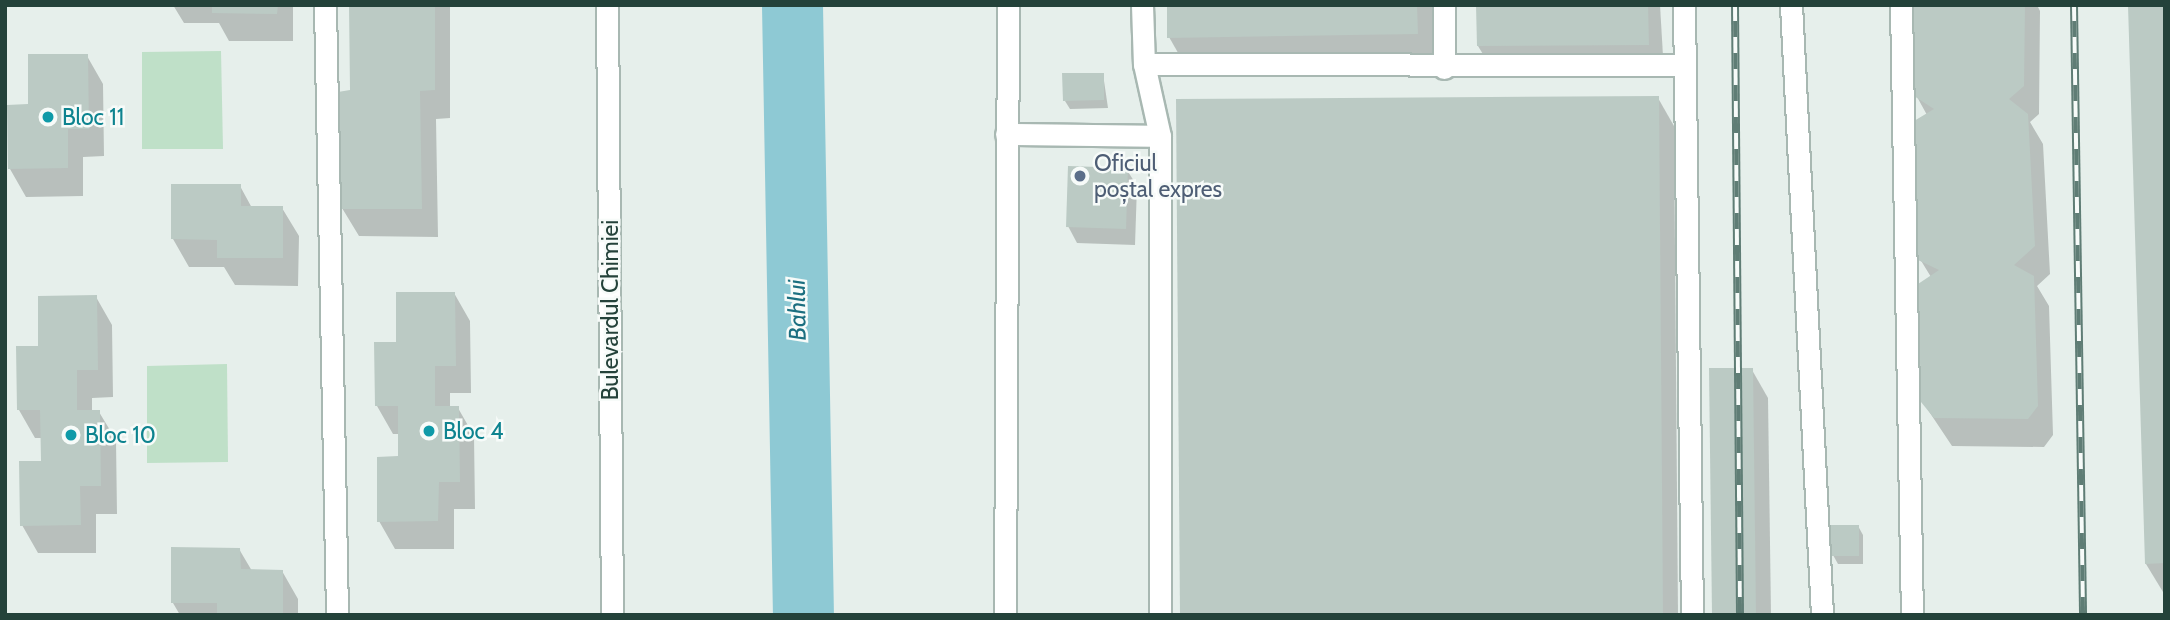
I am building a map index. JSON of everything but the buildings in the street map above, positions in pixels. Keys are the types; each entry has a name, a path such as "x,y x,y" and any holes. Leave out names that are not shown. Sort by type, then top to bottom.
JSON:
{"street":[{"path":"325,5 337,615"},
{"name":"Bulevardul Chimiei","path":"607,5 612,615"},
{"path":"1005,615 1008,5"},
{"path":"1142,5 1144,64 1160,136 1160,615"},
{"path":"1444,5 1444,68"},
{"path":"1684,5 1692,615"},
{"path":"1791,5 1822,615"},
{"path":"1901,5 1912,615"},
{"path":"1144,64 1444,68 1684,65"},
{"path":"1006,134 1160,136"}],"green space":[{"path":"221,51 223,149 142,149 142,52"},
{"path":"227,364 228,462 147,463 147,366"}],"waterway":[{"name":"Bahlui","path":"792,5 803,615"}],"railway":[{"path":"1735,5 1740,615"},
{"path":"2074,5 2083,615"}],"place":[{"name":"Bloc 11","path":"48,117"},
{"name":"Oficiul poștal expres","path":"1080,176"},
{"name":"Bloc 4","path":"429,431"},
{"name":"Bloc 10","path":"71,435"}]}
